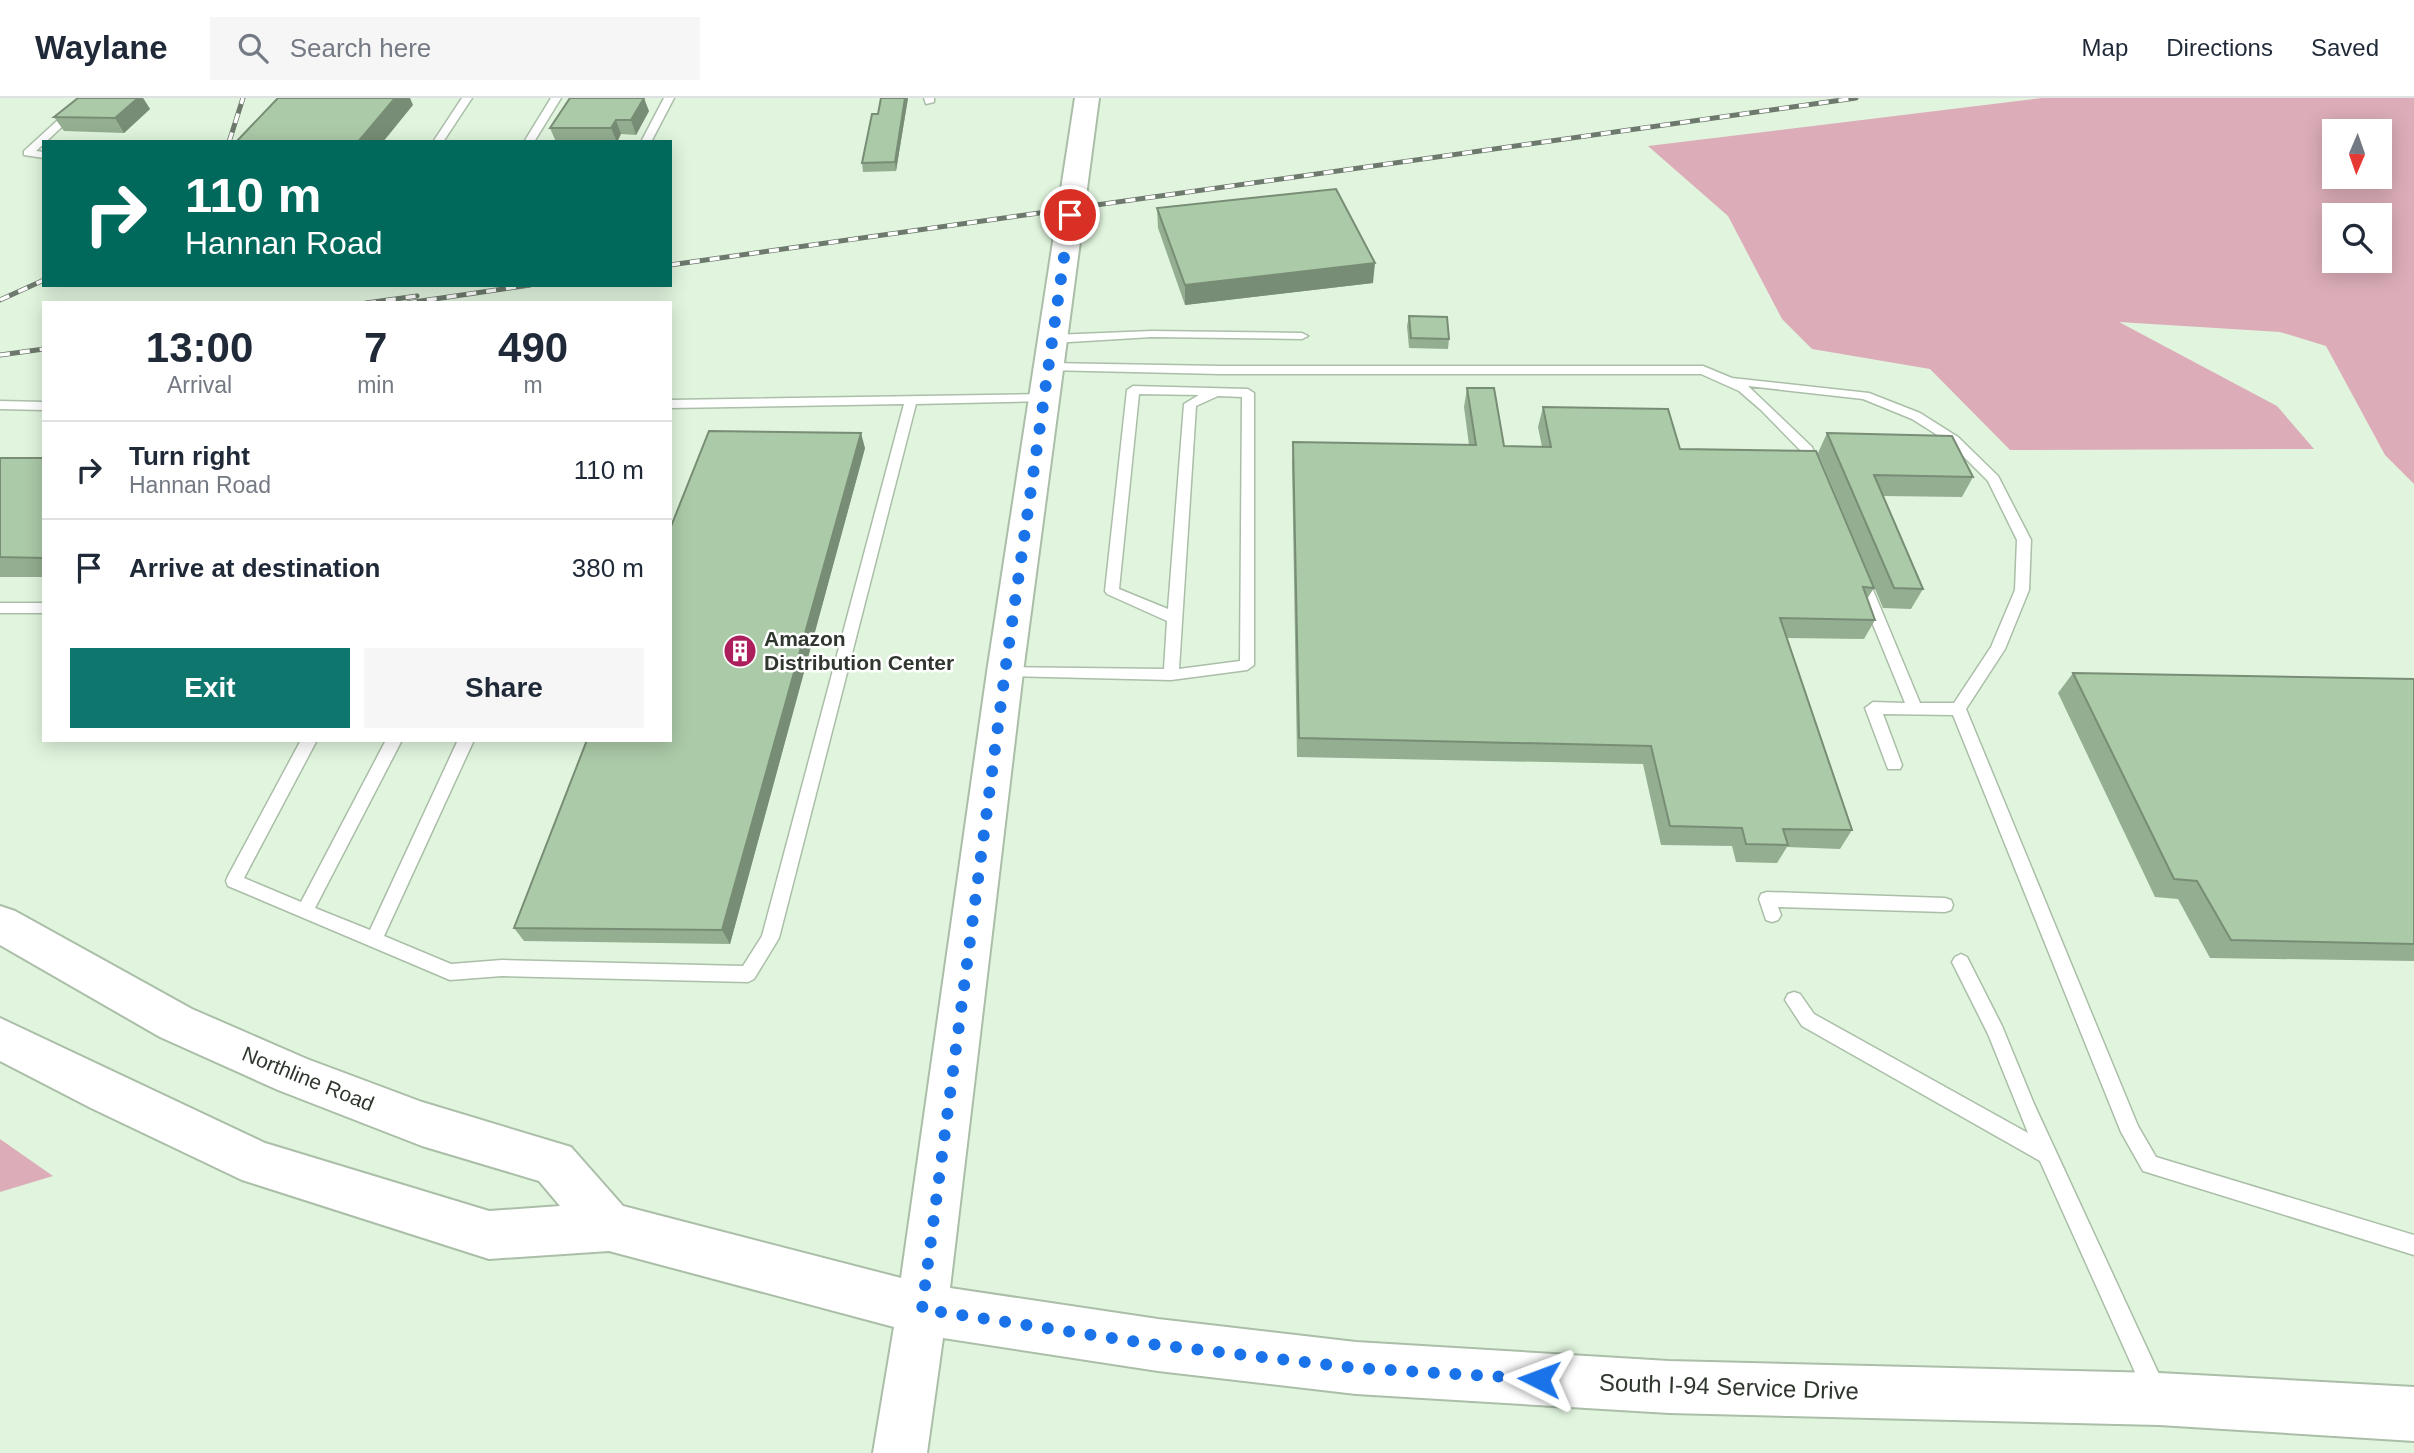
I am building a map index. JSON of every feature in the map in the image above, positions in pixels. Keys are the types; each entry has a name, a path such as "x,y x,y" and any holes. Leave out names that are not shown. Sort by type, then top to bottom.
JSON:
{"street":[{"path":"900,1453 922,1309 1005,672 1087,98"},
{"name":"Northline Road","path":"0,924 176,1023 294,1075 422,1124 554,1163 609,1227"},
{"path":"0,1038 107,1093 272,1168 489,1235 609,1227 922,1309"},
{"name":"South I-94 Service Drive","path":"922,1309 1158,1345 1356,1368 1670,1387 2159,1399 2414,1414"}],"lane":[{"path":"42,140 88,98"},
{"path":"439,140 467,98"},
{"path":"530,140 556,98"},
{"path":"647,140 669,98"},
{"path":"42,140 28,153 42,155"},
{"path":"672,404 911,400 1049,368 1152,334 1302,336"},
{"path":"1049,368 1703,370 1743,388 1808,450 1824,489"},
{"path":"1220,370 1220,390"},
{"path":"1725,380 1865,396 1916,416 1954,440 1993,479 2024,540 2022,590 1998,649 1958,709"},
{"path":"1005,672 1171,674 1247,665 1248,393 1220,390 1133,390 1112,591 1174,618"},
{"path":"1171,674 1191,404 1220,390"},
{"path":"308,742 234,881 450,972 502,968 748,974 770,938 911,400"},
{"path":"0,405 42,406"},
{"path":"1856,566 1915,708"},
{"path":"0,608 42,608"},
{"path":"1894,765 1873,708 1958,709"},
{"path":"1958,709 2131,1132 2150,1164 2414,1245"},
{"path":"304,911 393,742"},
{"path":"374,940 465,742"},
{"path":"1772,915 1767,899 1945,905"},
{"path":"1961,962 1996,1032 2010,1073 2159,1399"},
{"path":"1794,1000 1808,1020 2047,1154"}],"shaded area":[{"path":"2042,98 2414,98 2414,484 2385,455 2326,346 2280,332 2119,322 2277,406 2314,449 2010,450 1930,369 1812,349 1782,319 1728,216 1648,146"},
{"path":"0,1139 53,1176 0,1192"}],"building":[{"path":"78,98 138,98 115,118 54,117"},
{"path":"278,98 395,98 360,140 238,140"},
{"path":"570,98 644,98 631,120 616,120 611,128 550,128"},
{"path":"881,98 905,98 895,162 862,163 872,114 878,114"},
{"path":"1336,189 1375,263 1185,285 1157,208"},
{"path":"1409,316 1447,317 1449,339 1411,338"},
{"path":"1467,388 1494,388 1504,446 1551,447 1543,407 1668,409 1680,449 1816,451 1874,588 1863,587 1875,620 1780,618 1852,830 1783,829 1788,845 1746,844 1742,828 1670,826 1651,746 1299,738 1293,442 1476,445"},
{"name":"Amazon Distribution Center","path":"709,431 861,433 722,930 514,928 586,742 672,742 672,524"},
{"path":"1827,433 1952,436 1973,477 1874,475 1923,589 1894,588"},
{"path":"0,458 42,458 42,558 0,557"},
{"path":"2073,673 2414,679 2414,944 2231,940 2197,881 2174,879"}],"railway":[{"path":"230,140 243,98"},
{"path":"672,265 1856,98"},
{"path":"0,300 42,281"},
{"path":"421,301 516,287"},
{"path":"381,301 417,296"},
{"path":"0,355 42,349"}],"place":[{"name":"Amazon Distribution Center","path":"740,651"}],"route":[{"path":"1070,215 1005,672 922,1309 1158,1345 1356,1368 1539,1379"}]}
